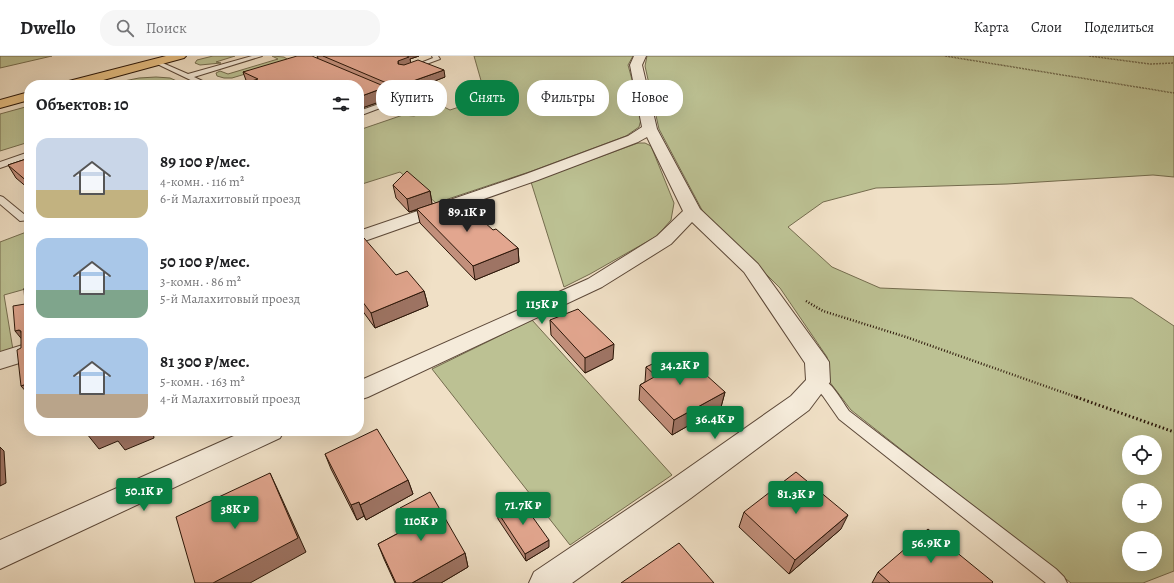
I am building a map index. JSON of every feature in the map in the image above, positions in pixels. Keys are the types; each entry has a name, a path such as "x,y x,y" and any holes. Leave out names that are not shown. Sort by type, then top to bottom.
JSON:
{"main road":[{"path":"89,80 180,56"},
{"path":"0,104 24,97"}],"street":[{"path":"545,583 800,403 818,382 817,362 751,268 692,212 650,129 636,65 640,56"},
{"path":"364,235 532,177 633,139 650,129"},
{"path":"364,389 595,283 664,240 692,212"},
{"path":"0,361 24,353"},
{"path":"0,555 260,436"}],"lane":[{"path":"189,76 259,56"},
{"path":"403,70 437,59 435,56"},
{"path":"156,62 197,80"},
{"path":"364,84 400,99 364,112"},
{"path":"0,164 24,157"},
{"path":"0,198 24,218"},
{"path":"818,382 828,392 844,415 1050,575 1058,583"}],"path":[{"path":"945,56 1174,92"},
{"path":"1089,56 1150,64 1174,64"},
{"path":"803,299 823,311 906,337 1174,432"}],"green space":[{"path":"0,56 52,56 0,68"},
{"path":"213,56 235,56 216,62 221,63 200,65 195,63 197,60"},
{"path":"272,56 284,57 287,59 285,62 232,78 217,76 216,73 220,71 228,74 278,59"},
{"path":"474,56 633,56 628,65 632,80 617,80 617,116 642,116 639,127 626,136 532,171 436,203 400,172 364,183 364,128 400,116 447,116 447,108 450,110 455,108 455,116 519,116 519,80 481,80"},
{"path":"647,56 1174,56 1174,177 1153,175 1007,184 876,188 823,202 788,227 832,267 880,288 1132,298 1174,326 1174,571 1143,583 1071,583 851,410 829,381 827,357 780,288 702,210 659,129 656,116 683,116 683,80 648,80 645,66"},
{"path":"156,77 170,78 174,80 129,80"},
{"path":"24,107 24,144 0,151 0,114"},
{"path":"638,143 645,143 651,146 674,203 671,220 657,236 564,287 531,182"},
{"path":"24,233 24,289 4,295 13,350 0,354 0,242"},
{"path":"532,320 672,475 570,545 432,369"}],"building":[{"path":"297,56 312,56 376,83 376,91 364,95 364,80 255,80 258,79 243,72"},
{"path":"323,56 407,56 409,57 398,61 398,64 404,65 418,60 444,70 416,80 380,80"},
{"path":"24,160 24,179 8,165"},
{"path":"407,171 430,191 407,199 393,185"},
{"path":"441,201 450,209 464,204 493,230 496,229 518,248 473,266 417,209"},
{"path":"364,238 396,275 407,271 424,291 371,313 364,304"},
{"path":"24,304 24,385 21,386 17,350 21,348 21,331 15,331 13,306"},
{"path":"578,309 614,344 585,358 550,320"},
{"path":"671,355 677,360 685,356 725,392 674,420 640,385 656,376 646,367"},
{"path":"377,429 408,480 360,505 359,502 351,505 325,454"},
{"path":"796,472 848,515 795,560 744,512"},
{"path":"270,473 298,538 213,583 195,583 176,517"},
{"path":"430,492 465,553 412,583 396,583 378,544 410,527 400,508"},
{"path":"519,498 549,540 525,554 497,511"},
{"path":"928,529 993,582 890,583 878,572"},
{"path":"679,543 714,583 621,583"}]}
